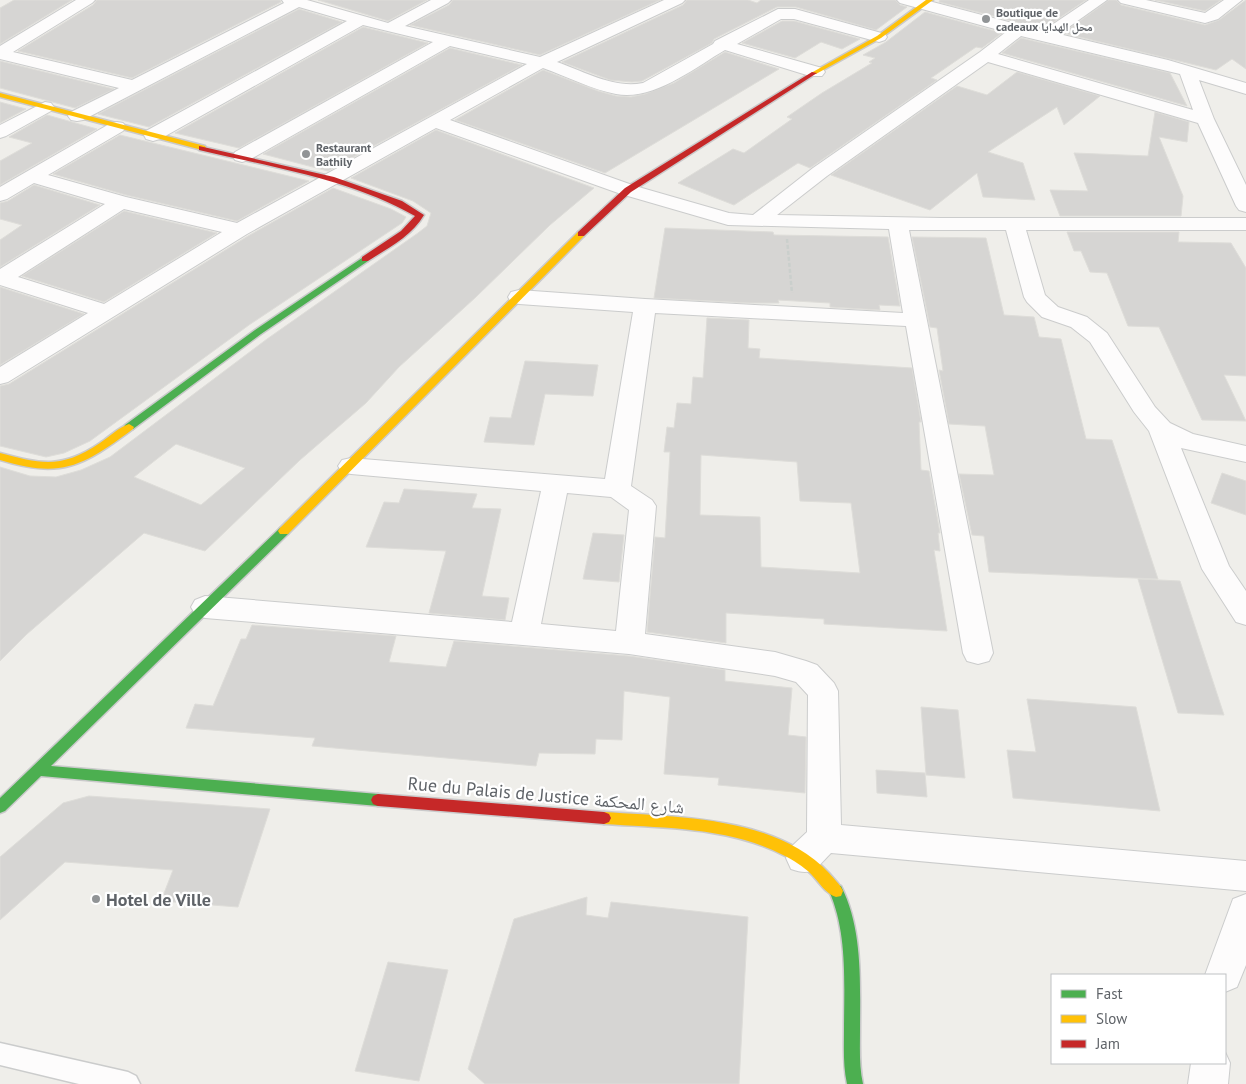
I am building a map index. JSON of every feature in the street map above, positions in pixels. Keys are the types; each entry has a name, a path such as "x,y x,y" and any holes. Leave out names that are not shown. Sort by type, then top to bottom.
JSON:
{"main road":[{"path":"0,807 351,466 604,211 628,190 816,72 879,37 927,2"},
{"path":"0,95 117,127 331,179 412,209 420,215 418,222 258,332 123,433 93,453 72,464 51,469 18,463 0,456"},
{"name":"Rue du Palais de Justice شارع المحكمة","path":"39,770 237,789 717,827 773,843 813,848 825,875 842,901 850,945 852,1070 855,1084"}],"street":[{"path":"0,54 88,0"},
{"path":"390,28 443,0"},
{"path":"0,378 240,230 435,120 542,62 677,0"},
{"path":"905,0 927,2 1018,30 1047,35 1246,89"},
{"path":"1047,35 1099,0"},
{"path":"1126,0 1205,18 1212,16 1234,0"},
{"path":"77,116 294,1 390,28 542,62 617,89 634,90 648,87 770,17 786,13 879,37"},
{"path":"153,135 361,20"},
{"path":"757,221 820,172 986,56 1018,30"},
{"path":"242,156 449,40"},
{"path":"722,44 816,72"},
{"path":"0,54 134,86"},
{"path":"986,56 1205,119"},
{"path":"1188,72 1205,119 1246,206"},
{"path":"1218,80 1246,84"},
{"path":"0,132 45,107"},
{"path":"435,120 628,190 728,219 898,223 1246,224"},
{"path":"0,195 117,127"},
{"path":"32,176 121,202 240,230"},
{"path":"0,278 121,202"},
{"path":"898,223 978,653"},
{"path":"1014,223 1035,298 1050,312 1079,322 1099,338 1146,412 1161,429 1216,569 1246,614"},
{"path":"0,278 106,312"},
{"path":"519,297 645,306 917,320"},
{"path":"617,489 645,306"},
{"path":"1161,429 1186,442 1246,454"},
{"path":"351,466 617,489 644,506 629,643"},
{"path":"524,633 556,484"},
{"path":"204,607 629,643 775,664 806,673 823,691 813,848 1246,876"},
{"path":"1224,974 1246,910"},
{"path":"1208,1084 1210,1064"}],"lane":[{"path":"0,1054 128,1084"}],"path":[{"path":"786,221 794,314"}],"building":[{"path":"14,0 72,0 0,44 0,8"},
{"path":"97,0 280,0 281,2 132,78 18,51 93,5"},
{"path":"318,0 427,0 388,21"},
{"path":"453,0 660,0 540,55 410,25 449,5"},
{"path":"687,0 748,0 757,3 761,0 895,0 900,5 907,7 876,30 796,7 777,7 714,39 712,43 642,81 610,80 562,62 683,5"},
{"path":"940,0 1086,0 1043,29 939,2"},
{"path":"1109,0 1116,0 1121,5 1205,25 1219,20 1246,0 1246,69 1232,59 1216,70 1063,33"},
{"path":"1155,0 1221,0 1205,11"},
{"path":"299,9 342,22 149,127 98,114"},
{"path":"925,12 1002,33 982,48 976,47 931,78 937,80 810,168 798,163 734,205 678,183 733,149 744,153 792,119 787,117 872,63 869,62 875,58 863,55 886,42"},
{"path":"782,21 794,21 860,39 842,49 821,42 795,58 742,43"},
{"path":"363,27 428,43 239,148 175,133"},
{"path":"1021,38 1170,73 1187,106 1002,53"},
{"path":"450,48 522,65 328,171 263,154"},
{"path":"725,52 779,69 605,173 455,120 543,70 598,91 616,96 631,97 674,83"},
{"path":"0,61 114,89 75,108 0,88"},
{"path":"1017,72 1100,96 1064,125 1057,107 988,152 1023,163 1035,200 983,197 977,173 930,210 831,175 957,86 987,95"},
{"path":"0,102 26,109 0,123"},
{"path":"1155,112 1189,122 1187,142 1159,137 1183,196 1181,216 1060,216 1050,190 1088,191 1074,153 1148,156"},
{"path":"47,115 97,129 0,185 0,161 32,143 9,137"},
{"path":"436,130 594,188 550,225 476,297 399,367 366,403 300,460 205,551 144,533 27,634 0,661 0,467 30,476 56,477 81,470 110,457 267,339 427,226 431,213 413,201 351,178","holes":["176,444 245,468 201,505 134,477"]},
{"path":"120,135 309,181 237,221 126,195 53,174"},
{"path":"34,185 100,205 0,267 0,240 22,225 0,219 0,203 8,201"},
{"path":"333,188 391,209 406,217 402,223 249,325 90,441 64,453 46,457 0,446 0,386 9,384 248,236"},
{"path":"124,211 217,233 104,302 22,276"},
{"path":"665,228 773,232 774,235 888,237 900,306 879,305 880,310 830,307 830,303 778,300 779,303 750,303 654,298"},
{"path":"1067,232 1179,232 1178,242 1231,243 1246,268 1246,376 1224,375 1246,421 1202,420 1159,327 1128,326 1107,273 1090,272 1081,251 1074,251"},
{"path":"912,237 986,238 1004,315 1034,317 1039,337 1061,339 1086,439 1112,440 1158,579 989,572 984,536 972,535 959,474 994,475 985,426 949,424 939,370 943,371 937,328 930,327"},
{"path":"0,287 84,314 0,365"},
{"path":"707,318 749,320 748,348 760,349 759,358 912,368 921,422 919,422 921,470 929,471 940,533 938,533 940,551 934,550 947,631 824,624 824,619 726,613 726,643 647,632 655,537 665,538 670,452 664,452 667,427 674,428 677,403 691,404 693,377 703,378","holes":["701,455 797,462 800,501 851,503 860,573 761,567 760,517 700,515"]},
{"path":"525,361 598,365 593,396 545,394 534,445 484,442 490,417 511,418"},
{"path":"1222,473 1246,481 1246,515 1211,503"},
{"path":"404,489 477,494 472,508 501,509 482,596 509,598 505,620 429,613 446,551 366,547 384,502 399,503"},
{"path":"593,533 624,535 619,582 583,579"},
{"path":"1138,579 1180,581 1224,715 1178,713"},
{"path":"252,625 396,636 389,662 446,667 454,641 629,656 725,670 725,681 792,688 788,735 806,737 805,793 718,785 719,778 664,774 670,697 624,691 622,740 596,739 595,754 539,753 536,766 312,746 315,738 186,728 195,704 213,706 241,639 246,639"},
{"path":"1027,699 1136,707 1160,811 1013,798 1007,750 1036,752"},
{"path":"921,707 958,710 965,778 926,775"},
{"path":"876,770 925,773 927,797 877,793"},
{"path":"89,796 270,809 238,907 161,901 173,870 65,862 0,920 0,857 63,803"},
{"path":"587,897 586,915 608,918 611,902 748,917 739,1084 485,1084 468,1069 514,919"},
{"path":"388,962 448,970 419,1081 355,1071"}],"traffic: fast":[{"path":"129,427 258,332 365,259"},
{"path":"0,807 284,531"},
{"path":"39,770 378,800"},
{"path":"836,891 842,903 849,942 852,985 852,1070 855,1084"}],"traffic: slow":[{"path":"814,73 879,37 930,0"},
{"path":"0,95 202,148"},
{"path":"284,531 581,234"},
{"path":"0,456 21,463 39,466 69,464 96,450 129,427"},
{"path":"604,818 698,825 730,830 761,839 789,851 815,868 836,891"}],"traffic: jam":[{"path":"581,234 628,190 814,73"},
{"path":"202,148 331,179 399,203 420,215 417,221 404,233 365,259"},
{"path":"378,800 604,818"}],"place":[{"name":"Boutique de cadeaux محل الهدايا","path":"986,19"},
{"name":"Restaurant Bathily","path":"306,154"},
{"name":"Hotel de Ville","path":"96,899"}]}
